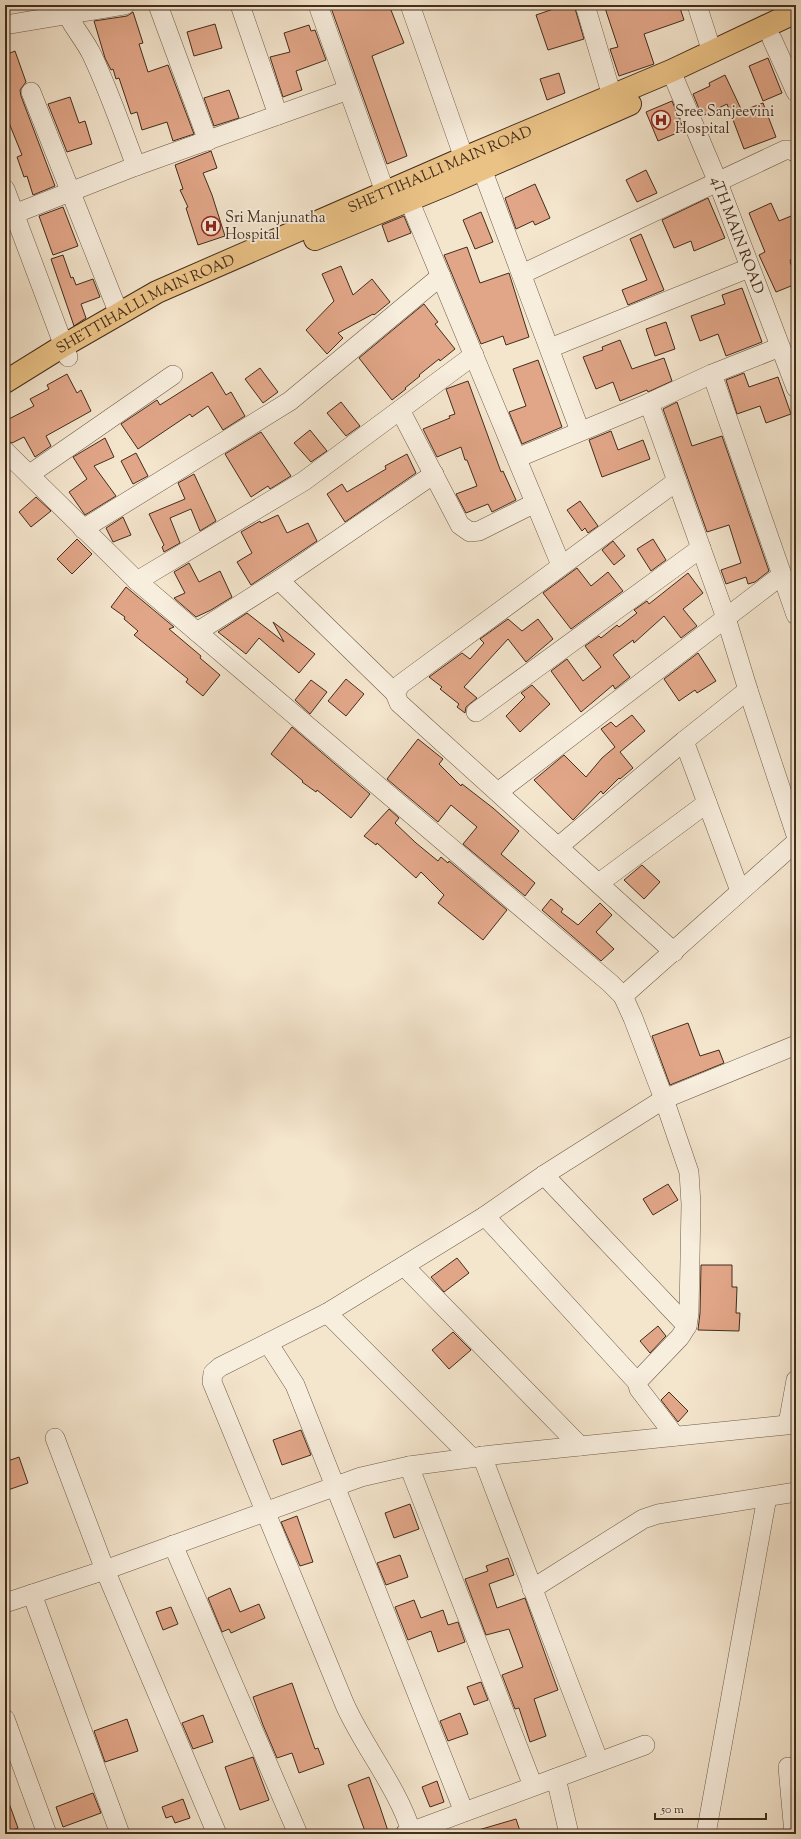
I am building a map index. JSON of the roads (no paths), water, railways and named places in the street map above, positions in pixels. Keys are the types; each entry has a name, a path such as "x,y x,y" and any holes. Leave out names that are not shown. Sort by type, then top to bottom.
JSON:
{"main road":[{"name":"SHETTIHALLI MAIN ROAD","path":"674,77 712,52 796,12"},
{"name":"SHETTIHALLI MAIN ROAD","path":"5,382 65,351 193,290 482,169 615,103 674,77 772,39 796,28"},
{"name":"SHETTIHALLI MAIN ROAD","path":"5,397 65,351 119,314 164,289 464,158 615,103"}],"street":[{"path":"5,25 65,10 125,5"},
{"path":"158,5 208,142"},
{"path":"240,5 278,116"},
{"path":"318,5 385,192"},
{"path":"410,5 464,158"},
{"path":"585,5 615,103"},
{"path":"697,5 712,52"},
{"path":"65,10 80,33 97,65 136,166"},
{"path":"772,39 796,92"},
{"name":"4TH MAIN ROAD","path":"674,77 717,180 749,268 796,388"},
{"path":"14,214 136,166 208,142 348,90"},
{"path":"31,92 119,314"},
{"path":"522,274 717,180 785,150 795,149"},
{"path":"482,169 580,431"},
{"path":"5,189 65,351"},
{"path":"409,200 561,566"},
{"path":"550,348 749,268"},
{"path":"83,529 290,401 441,276"},
{"path":"516,458 649,403 712,374 780,347"},
{"path":"137,581 304,481 474,355"},
{"path":"712,374 796,615"},
{"path":"30,474 173,375"},
{"path":"649,403 726,618 796,836"},
{"path":"400,410 460,525 470,532 479,531 535,503"},
{"path":"5,451 137,581 604,978 622,996 633,1018 664,1099 689,1172 691,1212 689,1313 686,1326 680,1337 637,1382"},
{"path":"197,632 279,580 434,474"},
{"path":"395,693 401,684 677,481"},
{"path":"476,712 701,548"},
{"path":"498,792 782,575"},
{"path":"279,580 395,693 399,703 674,952"},
{"path":"558,847 684,741 748,690"},
{"path":"684,741 740,891"},
{"path":"599,883 708,803"},
{"path":"622,996 674,952 796,842"},
{"path":"645,1745 410,1833 398,1800 351,1718 212,1382 213,1373 220,1367 327,1313 485,1216 544,1175 664,1099 796,1045"},
{"path":"544,1175 686,1326"},
{"path":"485,1216 637,1382 639,1389 675,1436"},
{"path":"404,1266 580,1446"},
{"path":"327,1313 476,1457 532,1589 599,1762"},
{"path":"268,1343 295,1385 464,1812"},
{"path":"5,1603 106,1570 361,1477 409,1466 476,1457 792,1424 796,1380"},
{"path":"55,1438 106,1570 217,1834"},
{"path":"409,1466 533,1786"},
{"path":"532,1589 643,1519 658,1514 796,1492"},
{"path":"706,1834 767,1497"},
{"path":"173,1545 298,1834"},
{"path":"32,1594 120,1834"},
{"path":"5,1719 47,1834"},
{"path":"788,1767 794,1834"},
{"path":"556,1778 569,1834"}],"place":[{"name":"Sree Sanjeevini Hospital","path":"661,120"},
{"name":"Sri Manjunatha Hospital","path":"211,226"}]}
